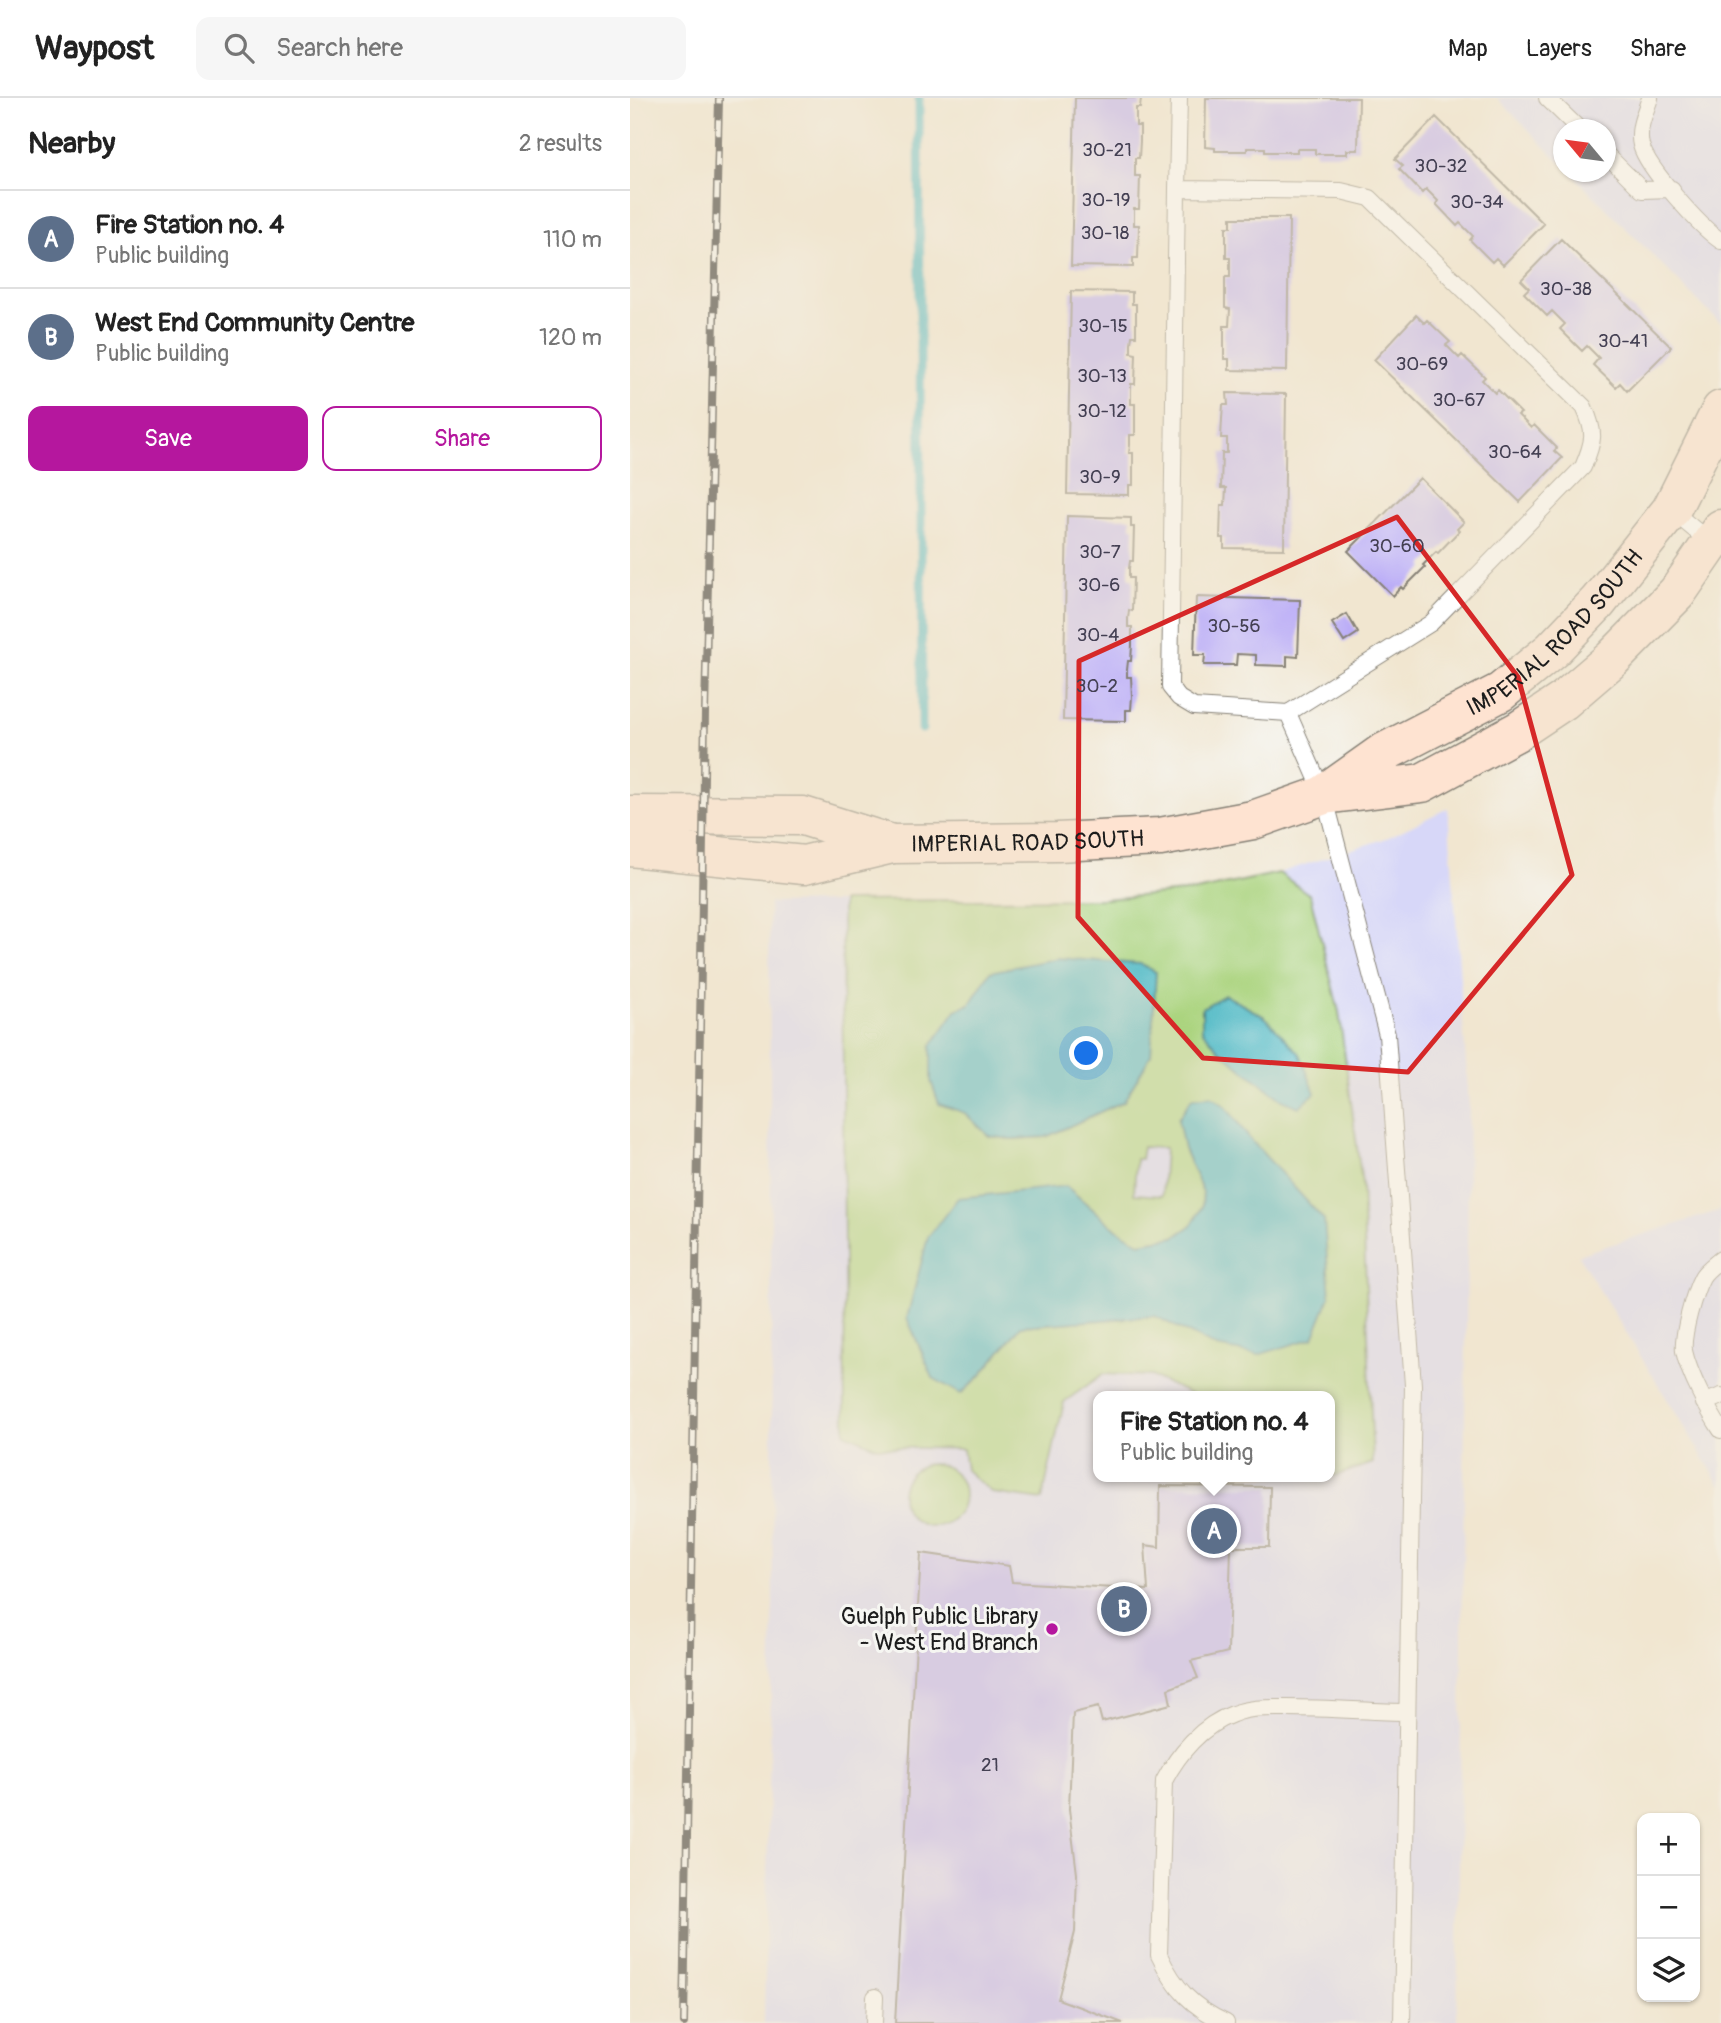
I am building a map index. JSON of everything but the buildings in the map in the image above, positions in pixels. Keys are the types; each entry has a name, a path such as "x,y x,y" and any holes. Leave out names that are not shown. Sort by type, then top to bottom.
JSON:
{"street":[{"name":"IMPERIAL ROAD SOUTH","path":"1324,795 1381,754 1501,692 1552,650 1598,602 1671,510 1721,410"},
{"name":"IMPERIAL ROAD SOUTH","path":"630,847 804,865 892,844 1057,842 1160,837 1253,820 1324,795 1422,783 1518,731 1563,701 1612,659 1677,593 1718,541"},
{"name":"IMPERIAL ROAD SOUTH","path":"630,815 803,816 892,844"}],"lane":[{"path":"1177,189 1341,191 1370,198 1584,407 1593,427 1591,448 1584,467 1431,624 1289,713 1194,706 1179,698 1170,687 1177,189 1179,98"},
{"path":"1547,98 1569,119"},
{"path":"1650,98 1640,126 1640,144 1648,163 1703,226 1721,241"},
{"path":"1616,165 1642,190 1672,189"},
{"path":"1671,510 1718,541"},
{"path":"1289,713 1324,795 1387,1035 1413,1385 1402,2023"},
{"path":"1721,1259 1703,1275 1691,1306 1684,1350 1704,1403 1721,1430"},
{"path":"1704,1403 1721,1396"},
{"path":"1226,2023 1186,1998 1168,1975 1159,1955 1164,1781 1174,1761 1215,1723 1232,1714 1256,1708 1406,1712"},
{"path":"874,2023 875,1997"}],"highlighted area":[{"path":"1397,517 1518,677 1572,875 1408,1072 1203,1058 1078,917 1079,661"}],"shaded area":[{"path":"1497,98 1721,98 1721,324 1580,182 1616,182 1616,119 1553,119 1553,155"},
{"path":"1448,808 1469,1107 1457,2023 764,2023 773,1604 769,903 1105,899 1196,891 1279,873 1387,838"},
{"path":"1721,1210 1721,1486 1578,1255"}],"green space":[{"path":"1279,873 1310,895 1339,1012 1362,1184 1373,1463 1335,1476 1335,1391 1184,1391 1151,1376 1103,1374 1064,1402 1042,1500 992,1493 966,1470 963,1449 877,1447 845,1433 842,901 1105,899 1196,891","holes":["990,972 1124,1101 1046,1137 1011,1139 989,1136 965,1113 956,1010 970,1004","1225,995 1264,1084 1221,1052","1226,1107 1249,1138 1216,1347 1155,1316 1021,1326 981,1375 961,1394 1066,1186 1112,1226 1139,1243 1174,1237 1191,1226 1202,1207 1203,1192 1184,1149","1143,1147 1165,1148 1162,1196 1134,1194 1136,1159 1141,1159"]},
{"path":"927,1464 939,1464 955,1473 962,1483 962,1507 955,1517 939,1526 927,1526 916,1521 907,1512 902,1501 902,1489 907,1478 916,1469"}],"water":[{"path":"1058,958 1141,964 1156,972 1151,1055 1124,1101 1046,1137 1011,1139 989,1136 965,1113 939,1104 931,1081 931,1046 956,1010 970,1004 990,972"},
{"path":"1225,995 1265,1017 1300,1054 1315,1093 1299,1107 1282,1100 1221,1052 1202,1030 1202,1008"},
{"path":"1211,1096 1226,1107 1249,1138 1324,1220 1330,1296 1313,1338 1258,1355 1216,1347 1155,1316 1021,1326 981,1375 961,1394 933,1378 907,1318 928,1237 958,1198 1066,1186 1112,1226 1139,1243 1175,1237 1191,1226 1202,1207 1203,1192 1184,1149 1178,1119 1192,1098"}],"waterway":[{"path":"919,98 922,729"}],"railway":[{"path":"684,2023 705,713 719,98"}],"place":[{"name":"Fire Station no. 4","path":"1214,1531"},
{"name":"West End Community Centre","path":"1124,1609"},
{"name":"Guelph Public Library - West End Branch","path":"1052,1629"}]}
